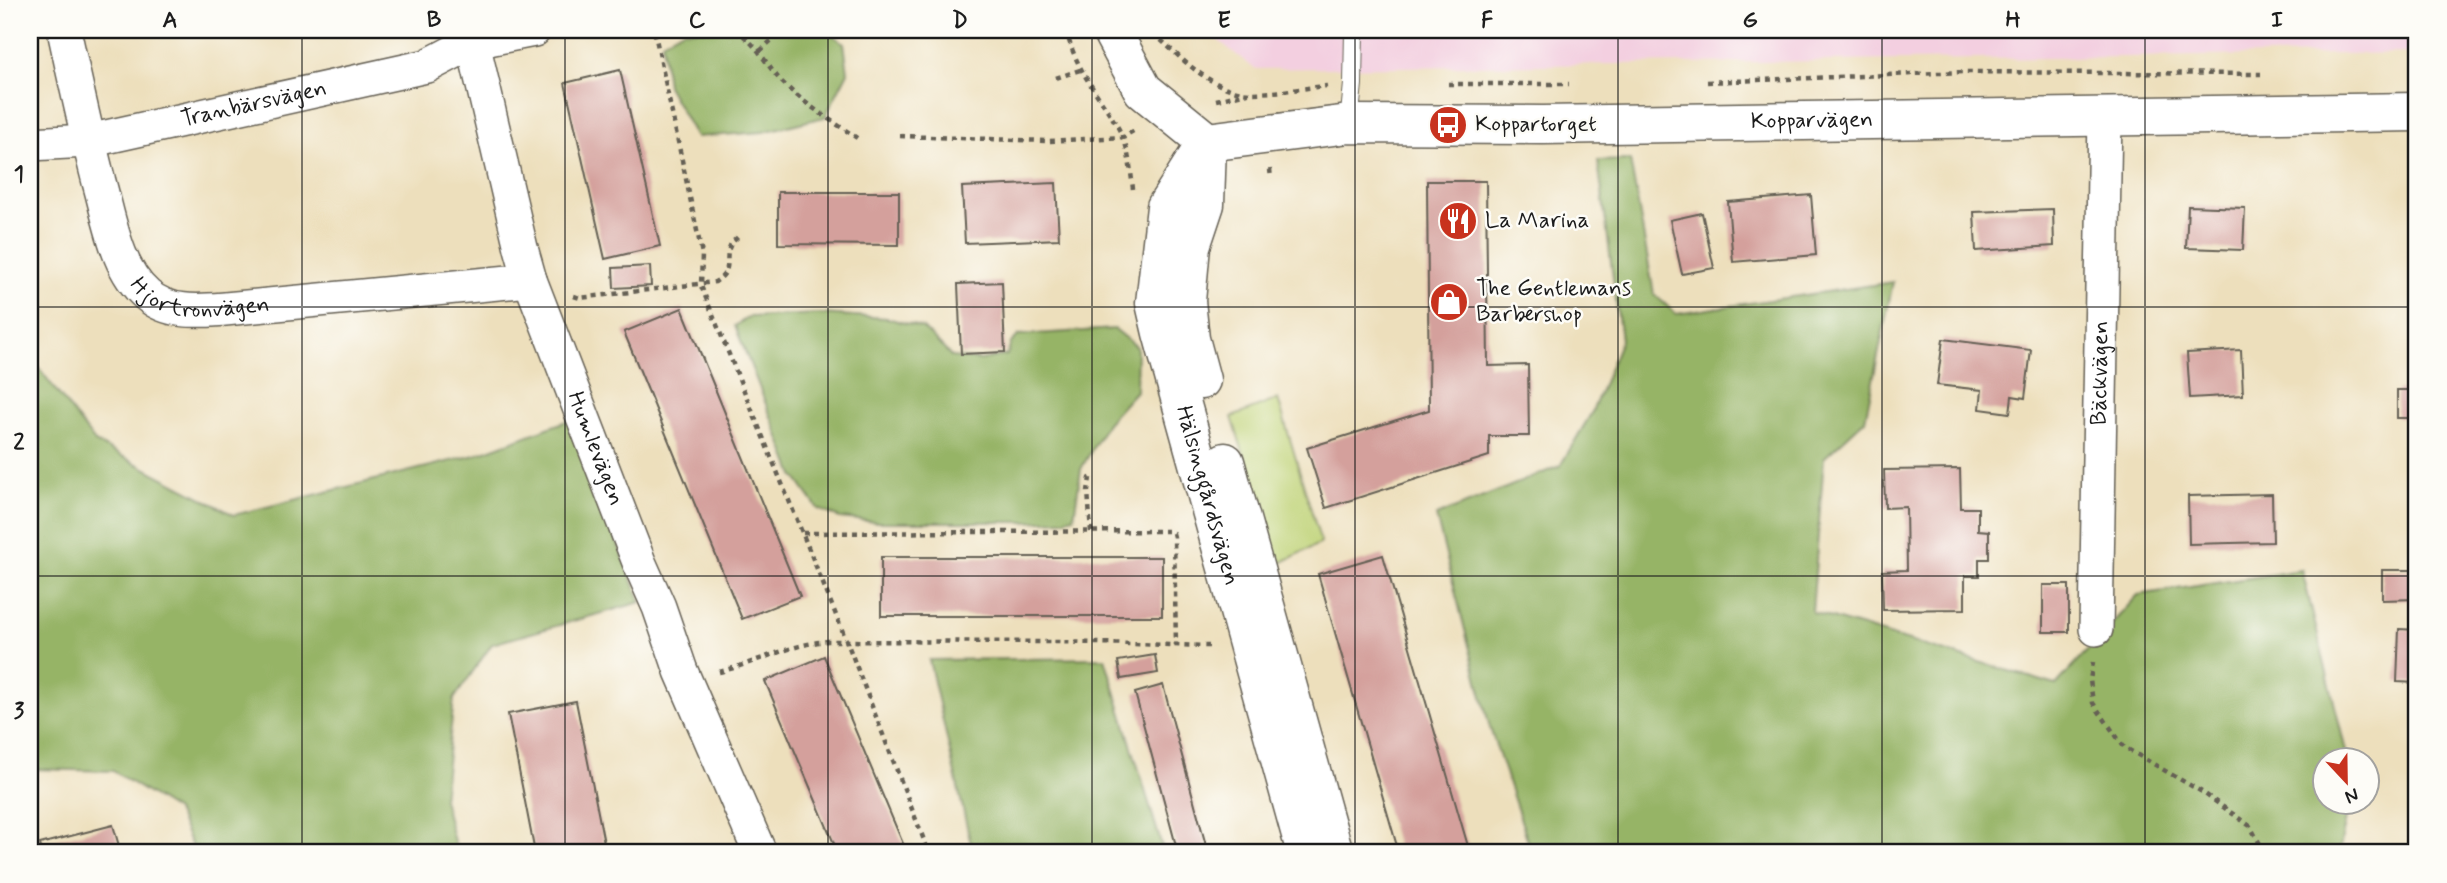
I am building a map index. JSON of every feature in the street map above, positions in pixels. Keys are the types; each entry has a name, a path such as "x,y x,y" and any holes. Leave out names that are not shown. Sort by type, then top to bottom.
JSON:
{"street":[{"name":"Hjortronvägen","path":"64,30 88,141 123,261 132,278 149,296 167,306 181,310 225,309 530,280"},
{"path":"472,36 534,30"},
{"path":"1111,30 1143,90 1207,142"},
{"name":"Tranbärsvägen","path":"30,144 88,141 427,66 472,36"},
{"name":"Humlevägen","path":"472,36 530,280 619,512 659,607 681,671 760,853"},
{"name":"Kopparvägen","path":"1207,142 1349,124 1543,125 2417,112"},
{"name":"Bäckvägen","path":"2096,629 2105,116"},
{"name":"Hälsinggårdsvägen","path":"1207,142 1166,206 1156,303 1162,333 1306,853"},
{"name":"Hälsinggårdsvägen","path":"1207,142 1205,204 1189,260 1186,301 1189,339 1334,853"}],"lane":[{"path":"1349,124 1354,30"}],"path":[{"path":"677,30 654,34 702,254 701,286 848,642 929,853"},
{"path":"760,51 774,38 770,30"},
{"path":"901,136 1048,141 1123,137 1080,70 1066,30"},
{"path":"1155,30 1160,39 1182,60 1204,77 1222,86 1250,93 1353,84"},
{"path":"739,31 760,51 780,80 801,100 857,138"},
{"path":"1056,78 1080,70"},
{"path":"1706,82 1965,72 2266,74"},
{"path":"1434,84 1570,84"},
{"path":"530,280 580,299 701,286 722,277 729,260 729,247 738,237"},
{"path":"1091,532 1088,491 1090,478 1095,476"},
{"path":"803,533 1173,533 1176,645"},
{"path":"2096,629 2090,680 2093,703 2109,728 2124,747 2202,792 2250,826 2265,853"},
{"path":"681,671 718,672 741,667 811,642 965,641 1217,646"}],"shaded area":[{"path":"1208,30 2417,30 2417,53 1255,69"}],"green space":[{"path":"683,30 826,30 844,43 848,72 825,117 763,132 696,137 667,86 662,42"},
{"path":"1630,160 1654,294 1676,314 1893,282 1865,420 1824,458 1812,612 2056,685 2138,595 2302,570 2345,746 2310,746 2310,816 2346,816 2339,853 1532,853 1490,728 1436,516 1560,466 1592,412 1621,340 1598,161"},
{"path":"821,314 887,318 923,328 952,357 980,360 1007,355 1011,343 1019,335 1115,329 1137,347 1136,391 1107,423 1081,469 1074,517 1023,522 876,522 840,518 818,509 794,475 735,326 749,317"},
{"path":"30,356 95,442 234,515 475,455 569,420 641,602 492,644 454,699 443,799 457,853 195,853 176,811 113,771 30,769"},
{"path":"1278,399 1321,543 1278,564 1232,417"},
{"path":"1105,658 1164,853 973,853 929,660"}],"building":[{"path":"620,70 660,246 605,259 565,83"},
{"path":"1427,181 1486,181 1488,366 1528,365 1529,436 1489,436 1489,456 1326,508 1307,448 1429,410"},
{"path":"1056,183 1059,239 965,243 962,187"},
{"path":"778,192 899,192 899,245 778,244"},
{"path":"1811,195 1816,255 1733,262 1728,202"},
{"path":"2188,206 2245,208 2243,250 2186,248"},
{"path":"2053,209 2054,246 1976,251 1974,212"},
{"path":"1702,213 1714,268 1682,274 1670,220"},
{"path":"650,266 651,286 614,288 613,268"},
{"path":"1002,282 1005,352 961,354 958,284"},
{"path":"682,308 800,596 742,619 624,332"},
{"path":"1943,339 2031,350 2025,398 2012,396 2010,413 1980,409 1982,390 1937,385"},
{"path":"2241,350 2243,395 2190,398 2187,353"},
{"path":"2397,390 2417,390 2417,418 2397,418"},
{"path":"1960,469 1961,508 1978,508 1978,530 1989,531 1989,559 1979,559 1979,576 1965,576 1965,609 1883,610 1882,571 1907,570 1906,507 1885,508 1884,470"},
{"path":"2272,494 2273,542 2189,544 2188,496"},
{"path":"1383,555 1470,853 1399,853 1318,574"},
{"path":"881,557 1162,557 1162,616 881,616"},
{"path":"2382,570 2417,570 2417,599 2382,600"},
{"path":"2043,585 2069,585 2069,632 2043,632"},
{"path":"2399,629 2417,630 2417,683 2397,682"},
{"path":"1155,655 1158,673 1121,679 1118,661"},
{"path":"824,656 907,853 838,853 765,681"},
{"path":"1163,685 1208,853 1178,853 1135,693"},
{"path":"576,701 606,853 535,853 508,714"},
{"path":"113,825 121,853 42,853 40,844"}],"place":[{"name":"Koppartorget","path":"1448,125"},
{"name":"La Marina","path":"1458,221"},
{"name":"The Gentlemans Barbershop","path":"1449,302"}]}
